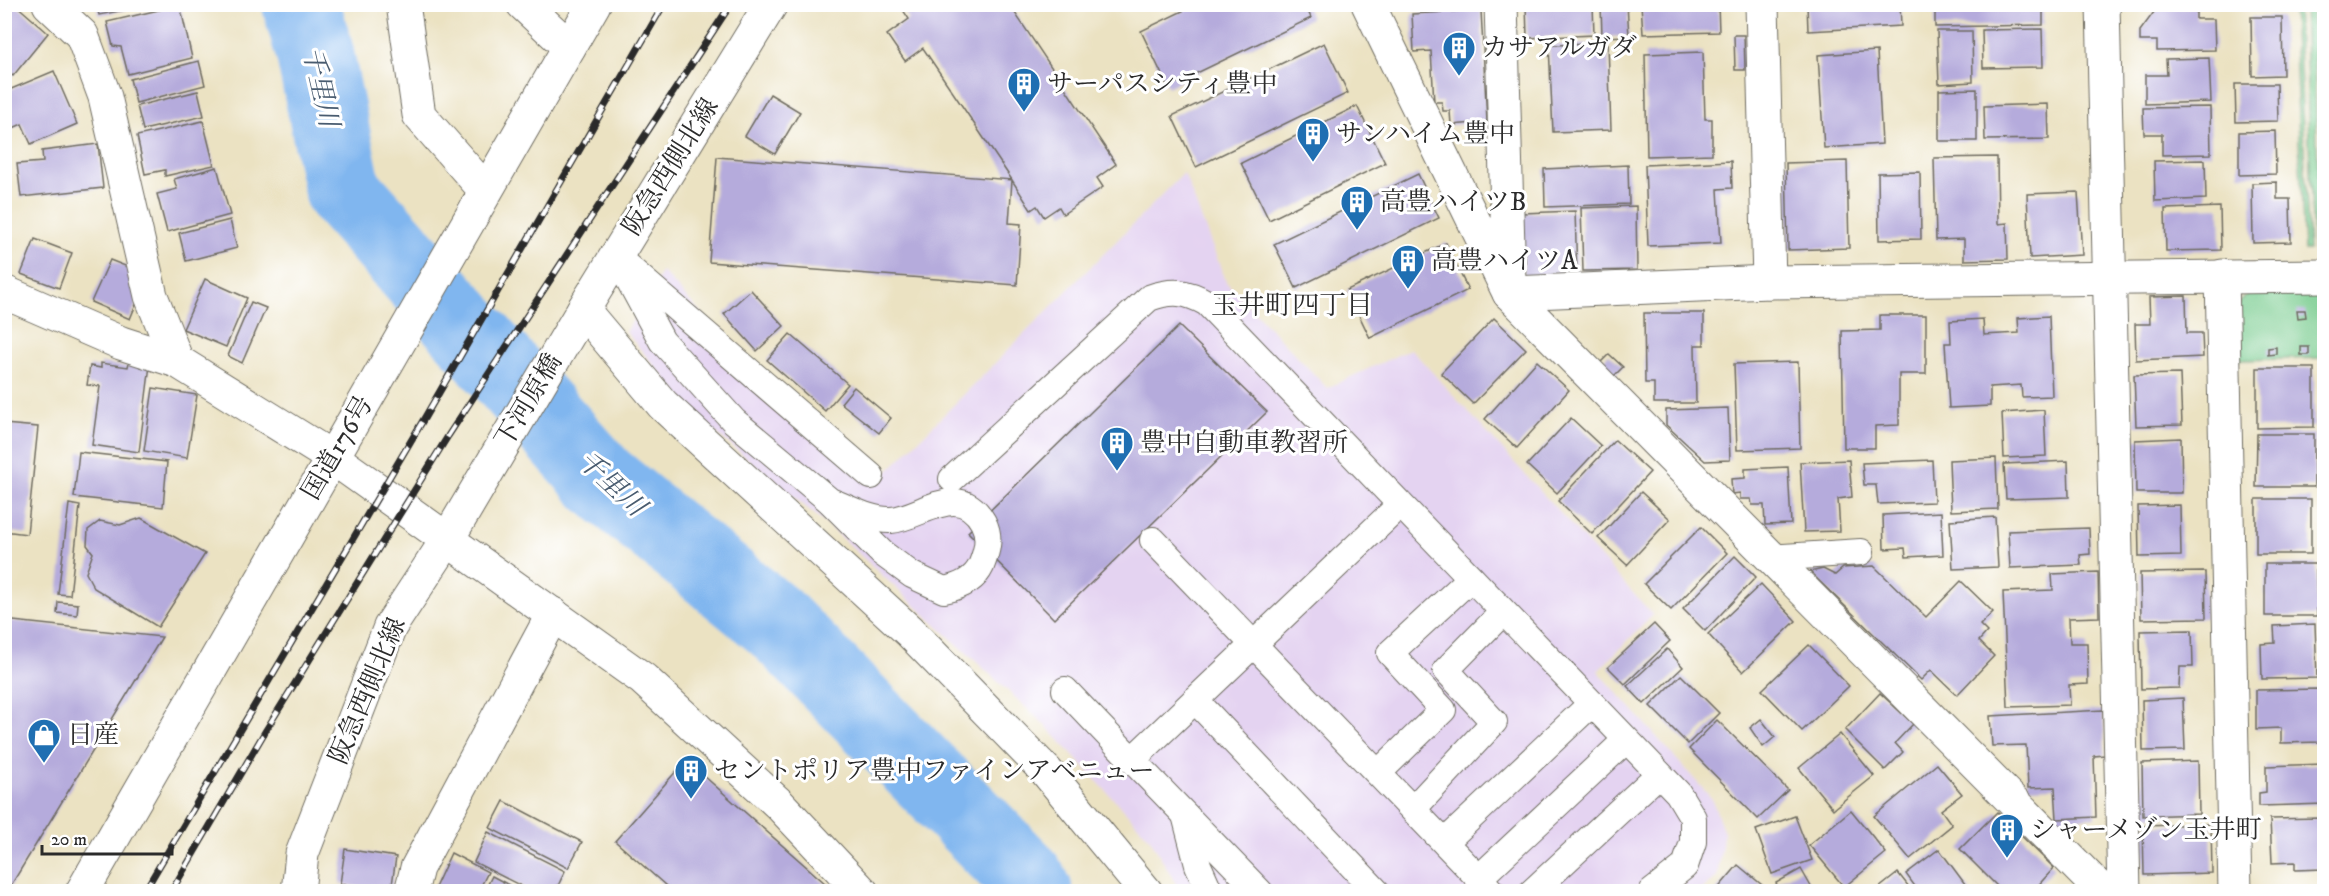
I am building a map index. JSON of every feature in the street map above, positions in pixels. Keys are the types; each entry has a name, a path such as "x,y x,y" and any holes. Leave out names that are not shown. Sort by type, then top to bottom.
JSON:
{"main road":[{"path":"403,4 419,115 481,199"},
{"path":"523,4 569,47"},
{"name":"国道176号","path":"82,891 594,4"},
{"name":"阪急西側北線","path":"577,320 771,4"},
{"path":"1368,4 1509,293 2103,891"},
{"path":"1501,4 1509,293"},
{"path":"1762,4 1769,282"},
{"path":"2103,4 2124,891"},
{"path":"57,8 82,35 105,97 151,296 177,361"},
{"path":"2222,276 2235,891"},
{"path":"1509,293 1769,282 2325,276"},
{"path":"4,292 121,343 177,361 333,458 643,679 779,804 861,891"},
{"path":"577,320 663,405 909,631 1038,763 1146,891"},
{"name":"下河原橋","path":"487,472 577,320"},
{"name":"阪急西側北線","path":"298,891 302,854 390,627 447,540 487,472"},
{"path":"411,891 417,868 553,614"}],"lane":[{"path":"616,256 871,476"},
{"path":"616,256 662,341 734,421 830,501 882,553 933,586 944,590 970,581 980,568 988,543 987,529 979,514 970,507 955,502 939,503 903,518 890,520 876,519 830,501"},
{"path":"952,479 1149,298 1167,291 1190,293 1207,303 1677,794 1693,818 1693,842 1685,866 1652,891"},
{"path":"1132,760 1400,505"},
{"path":"1153,540 1485,885 1626,740"},
{"path":"1770,558 1861,552"},
{"path":"1378,773 1443,710 1390,654 1471,578"},
{"path":"1413,809 1494,722 1446,670 1503,612"},
{"path":"1065,690 1260,891"},
{"path":"1195,700 1377,891"},
{"path":"1445,842 1591,704"},
{"path":"1532,891 1659,774"},
{"path":"1185,814 1198,865 1210,891"}],"shaded area":[{"name":"豊中自動車教習所","path":"1184,173 1226,282 1327,388 1411,349 1653,615 1598,671 1712,799 1724,833 1717,877 1699,892 1180,891 1149,837 1044,724 824,522 699,419 626,332 662,271 738,353 882,477"}],"green space":[{"path":"2293,5 2297,5 2309,250 2304,250"},
{"path":"2304,5 2312,5 2321,251 2313,250"},
{"path":"2249,292 2324,292 2324,358 2238,360 2237,306"}],"building":[{"path":"15,4 48,33 13,76 4,69 4,16"},
{"path":"96,4 146,4 146,6 99,15"},
{"name":"サーパスシティ豊中","path":"899,4 1009,4 1116,164 1097,178 1103,187 1063,214 1059,207 1044,217 1037,206 1031,210 923,48 905,61 887,35 909,19"},
{"path":"1197,4 1305,4 1311,18 1168,87 1141,31"},
{"path":"1526,4 1593,4 1594,35 1527,38"},
{"path":"1601,4 1627,4 1629,36 1602,37"},
{"path":"1641,4 1718,4 1719,32 1643,34"},
{"path":"1807,4 1900,4 1901,26 1808,31"},
{"path":"1935,4 2043,4 2043,25 1935,27"},
{"path":"180,5 192,58 128,74 121,47 113,46 107,22"},
{"path":"2196,7 2196,19 2214,19 2215,50 2157,51 2157,41 2140,41 2140,31 2157,8"},
{"name":"カサアルガダ","path":"1481,10 1487,122 1451,125 1450,111 1443,111 1442,102 1434,102 1431,51 1414,52 1412,14"},
{"path":"2251,17 2282,17 2283,75 2252,76"},
{"path":"2042,29 2043,67 1983,68 1982,30"},
{"path":"1937,31 1972,31 1973,82 1939,84"},
{"path":"1734,35 1744,35 1745,70 1735,70"},
{"path":"1324,43 1348,93 1196,167 1172,116"},
{"path":"1608,44 1611,130 1553,132 1549,45"},
{"path":"1877,51 1882,144 1824,148 1818,55"},
{"path":"1703,52 1705,119 1712,119 1712,154 1647,156 1645,54"},
{"path":"2209,58 2211,102 2145,104 2145,75 2167,75 2166,59"},
{"path":"199,61 205,85 136,103 130,79"},
{"path":"54,71 77,124 31,144 22,124 4,132 4,92"},
{"path":"2235,84 2277,84 2278,121 2236,122"},
{"path":"1977,89 1977,141 1939,141 1939,90"},
{"path":"198,91 204,116 143,130 137,106"},
{"path":"770,94 800,112 775,154 745,136"},
{"path":"2048,104 2049,139 1985,140 1984,106"},
{"name":"サンハイム豊中","path":"1357,106 1385,163 1269,220 1241,163"},
{"path":"2210,107 2211,154 2162,155 2162,134 2144,134 2143,108"},
{"path":"203,121 214,165 165,176 165,170 145,174 137,136"},
{"path":"2275,131 2276,174 2239,175 2239,132"},
{"path":"98,144 103,188 21,197 17,164 43,162 42,151"},
{"path":"717,157 1012,180 1009,223 1021,224 1017,285 709,262"},
{"path":"1997,157 1998,224 2007,223 2008,259 1964,260 1964,239 1936,240 1934,158"},
{"path":"2205,160 2206,199 2155,201 2154,161"},
{"path":"1731,161 1732,188 1718,189 1721,243 1648,246 1645,165"},
{"path":"1847,161 1849,248 1788,250 1786,163"},
{"path":"1628,165 1629,204 1545,207 1544,169"},
{"path":"217,167 230,215 167,232 157,194 177,189 174,179"},
{"path":"1920,172 1921,239 1879,240 1878,173"},
{"name":"高豊ハイツB","path":"1418,174 1439,218 1296,288 1274,244"},
{"path":"2277,182 2277,199 2290,199 2291,242 2253,243 2252,183"},
{"path":"2078,192 2082,255 2030,258 2027,194"},
{"path":"1636,206 1637,270 1583,271 1581,208"},
{"path":"2220,207 2221,250 2166,251 2165,209"},
{"path":"1575,211 1577,275 1524,276 1522,213"},
{"path":"230,220 237,248 186,261 179,233"},
{"path":"35,239 72,253 59,288 21,274"},
{"name":"高豊ハイツA","path":"1446,243 1468,290 1370,338 1347,290"},
{"path":"110,260 128,267 140,295 130,319 91,302"},
{"path":"205,279 247,298 226,347 183,329"},
{"path":"751,290 784,326 757,351 724,314"},
{"path":"2186,296 2187,333 2202,333 2203,357 2136,360 2135,324 2150,324 2149,297"},
{"path":"251,302 266,308 242,363 228,356"},
{"path":"2297,310 2305,310 2306,317 2298,318"},
{"path":"1644,313 1704,313 1704,345 1695,345 1696,403 1654,403 1654,383 1645,383"},
{"path":"1880,315 1926,315 1926,374 1899,374 1899,425 1875,426 1875,448 1844,448 1842,331 1880,330"},
{"path":"2049,316 2052,396 2022,397 2021,385 1990,387 1990,406 1949,408 1945,343 1951,343 1950,321 1983,319 1984,335 2019,333 2018,318"},
{"path":"1494,318 1526,349 1473,404 1441,373"},
{"name":"豊中自動車教習所","path":"1179,326 1267,412 1054,619 968,532"},
{"path":"790,334 848,384 825,411 767,360"},
{"path":"2276,347 2276,354 2268,355 2268,348"},
{"path":"2301,347 2309,347 2309,355 2301,355"},
{"path":"1609,354 1623,367 1614,376 1600,363"},
{"path":"1537,361 1569,390 1517,448 1485,419"},
{"path":"129,362 150,365 139,452 92,445 100,386 87,385 90,366 101,368 101,363 128,367"},
{"path":"1798,362 1800,448 1737,450 1734,364"},
{"path":"2257,368 2314,368 2314,427 2257,428"},
{"path":"2180,374 2182,425 2136,426 2134,375"},
{"path":"854,387 891,418 879,433 841,403"},
{"path":"153,388 197,395 187,458 144,451"},
{"path":"1728,408 1730,460 1705,461 1666,425 1666,410"},
{"path":"2044,410 2046,456 2004,458 2002,413"},
{"path":"1571,418 1601,446 1557,493 1527,465"},
{"path":"4,424 38,427 27,534 4,531"},
{"path":"2257,434 2314,434 2314,487 2256,487"},
{"path":"2181,438 2182,493 2136,493 2135,440"},
{"path":"1615,440 1650,472 1592,534 1558,501"},
{"path":"79,452 167,462 163,507 74,497"},
{"path":"1996,458 1998,509 1951,511 1949,460"},
{"path":"1849,460 1852,497 1838,499 1840,531 1804,532 1800,462"},
{"path":"1932,460 1934,502 1878,504 1876,485 1864,485 1862,463"},
{"path":"2068,461 2069,497 2006,499 2004,464"},
{"path":"1788,467 1791,524 1765,525 1764,505 1752,505 1751,499 1740,499 1740,493 1732,494 1731,479 1745,478 1745,469"},
{"path":"1641,492 1670,519 1627,565 1598,538"},
{"path":"2256,499 2311,499 2311,554 2256,554"},
{"path":"69,504 80,506 70,595 58,594"},
{"path":"2180,505 2181,556 2139,557 2138,506"},
{"path":"1941,512 1943,555 1906,557 1905,548 1884,549 1883,515"},
{"path":"1995,517 1998,567 1953,569 1950,520"},
{"path":"141,518 205,554 158,627 94,588 86,573 93,553 87,545 88,530 100,521 120,525"},
{"path":"1701,527 1727,553 1671,610 1644,584"},
{"path":"2089,528 2090,554 2080,555 2081,565 2010,568 2008,531"},
{"path":"1735,556 1756,577 1705,631 1683,609"},
{"path":"2265,564 2316,564 2317,616 2265,616"},
{"path":"1874,566 1926,617 1961,581 1993,612 1980,625 1987,632 1979,641 1994,656 1957,695 1931,670 1921,680 1810,572 1823,569 1835,575 1843,568"},
{"path":"2098,572 2099,617 2069,618 2070,643 2087,643 2088,684 2069,685 2070,705 2008,707 2003,592 2053,590 2052,574"},
{"path":"2205,572 2206,618 2141,619 2140,573"},
{"path":"1761,584 1796,621 1743,672 1708,634"},
{"path":"58,602 78,604 77,615 57,613"},
{"name":"日産","path":"4,620 162,637 7,892 4,892"},
{"path":"1654,624 1670,641 1625,684 1608,667"},
{"path":"2315,624 2317,678 2262,679 2261,644 2275,643 2274,626"},
{"path":"2192,630 2193,667 2180,667 2179,688 2141,689 2140,631"},
{"path":"1809,645 1849,686 1802,731 1762,690"},
{"path":"1667,649 1683,667 1644,704 1627,686"},
{"path":"1681,675 1719,713 1688,744 1650,706"},
{"path":"2321,689 2322,742 2281,743 2281,728 2256,729 2256,690"},
{"path":"1880,693 1913,724 1895,743 1903,752 1885,770 1845,730"},
{"path":"2183,698 2185,750 2143,751 2142,700"},
{"path":"2103,710 2105,755 2094,756 2096,817 2057,819 2055,787 2028,788 2026,745 1992,746 1990,716"},
{"path":"1761,719 1775,737 1763,747 1750,728"},
{"path":"1717,720 1788,790 1758,819 1689,749"},
{"path":"1840,734 1874,776 1833,809 1799,768"},
{"name":"セントポリア豊中ファインアベニュー","path":"686,760 835,892 673,892 615,841"},
{"path":"2198,761 2199,814 2143,816 2142,763"},
{"path":"1937,764 1962,794 1941,810 1952,825 1910,859 1874,816"},
{"path":"2324,764 2324,804 2259,806 2259,793 2266,792 2266,766"},
{"path":"504,801 582,842 568,868 490,828"},
{"path":"1851,810 1886,853 1844,887 1809,845"},
{"name":"シャーメゾン玉井町","path":"1997,812 2054,868 2032,892 2003,892 1960,849"},
{"path":"1795,816 1812,860 1772,874 1756,830"},
{"path":"2324,818 2324,869 2295,870 2295,862 2272,863 2270,819"},
{"path":"2211,824 2212,873 2144,875 2143,826"},
{"path":"488,832 565,871 555,892 533,892 474,862"},
{"path":"345,849 396,857 391,892 340,884"},
{"path":"1939,849 1971,892 1919,892 1906,874"},
{"path":"451,853 488,872 478,892 433,892"},
{"path":"1738,865 1768,890 1767,892 1715,892"},
{"path":"1801,869 1814,892 1781,892 1776,883"},
{"path":"1898,873 1913,892 1874,892"},
{"path":"492,876 511,886 508,892 484,892"}],"waterway":[{"name":"千里川","path":"301,4 315,54 343,191 601,480 776,623 1022,873 1034,892"}],"railway":[{"path":"144,892 425,417 664,4"},
{"path":"171,892 266,730 448,436 731,4"}],"place":[{"name":"カサアルガダ","path":"1459,77"},
{"name":"サーパスシティ豊中","path":"1024,113"},
{"name":"サンハイム豊中","path":"1313,163"},
{"name":"高豊ハイツB","path":"1357,231"},
{"name":"高豊ハイツA","path":"1408,290"},
{"name":"豊中自動車教習所","path":"1117,472"},
{"name":"日産","path":"44,764"},
{"name":"セントポリア豊中ファインアベニュー","path":"691,800"},
{"name":"シャーメゾン玉井町","path":"2007,859"}],"district":[{"name":"玉井町四丁目","path":"1292,306"}]}
